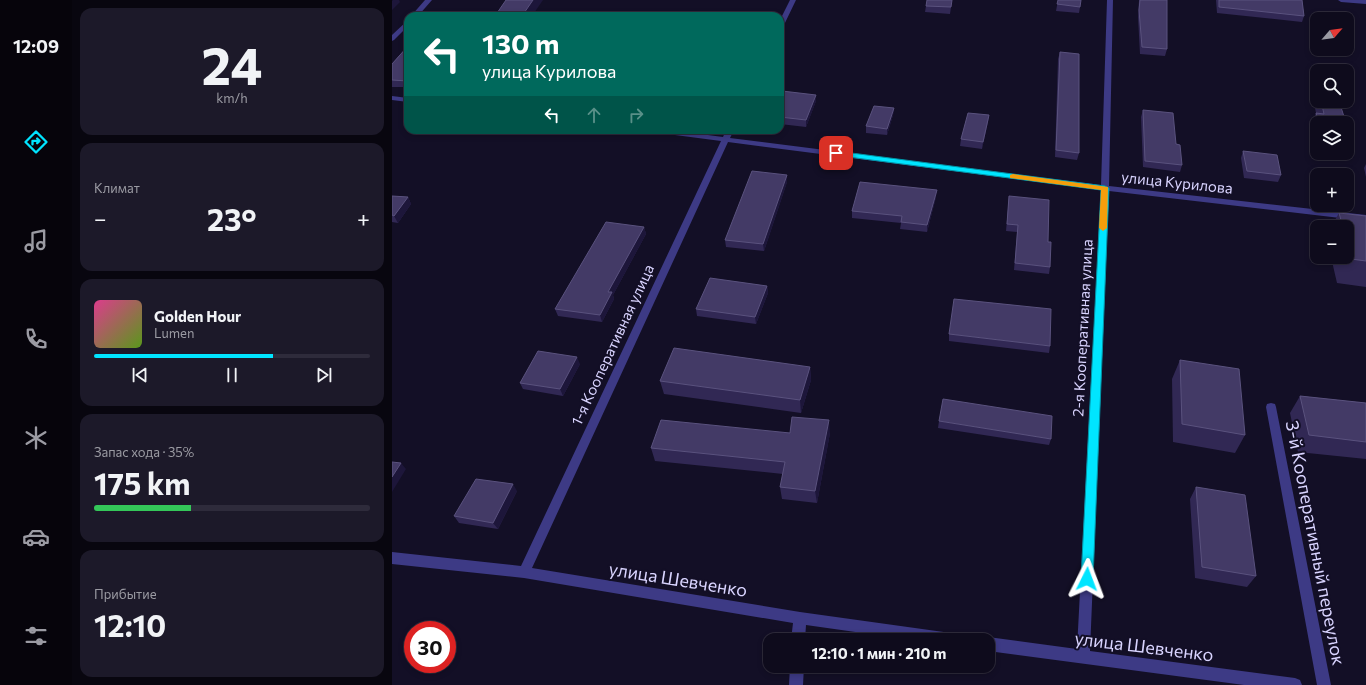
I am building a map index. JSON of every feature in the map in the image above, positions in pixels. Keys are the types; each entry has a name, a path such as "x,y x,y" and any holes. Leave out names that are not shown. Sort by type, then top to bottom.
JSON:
{"street":[{"path":"418,12 429,0"},
{"path":"784,20 794,0"},
{"name":"2-я Кооперативная улица","path":"1083,657 1105,188 1110,0"},
{"path":"1341,0 1366,2"},
{"path":"392,39 404,26"},
{"path":"392,98 404,100"},
{"name":"улица Курилова","path":"728,134 1105,188 1366,218"},
{"name":"1-я Кооперативная улица","path":"524,572 728,134"},
{"name":"3-й Кооперативный переулок","path":"1271,407 1324,685"},
{"name":"улица Шевченко","path":"392,558 524,572 800,618 908,633"},
{"path":"799,633 800,618"},
{"name":"улица Шевченко","path":"995,645 1295,685"},
{"path":"796,685 797,673"}],"building":[{"path":"506,0 533,0 525,12 498,12"},
{"path":"927,0 952,0 951,7 926,6"},
{"path":"1058,0 1081,0 1080,7 1057,4"},
{"path":"1140,0 1167,0 1167,49 1142,47 1139,10"},
{"path":"1219,0 1302,0 1304,16 1219,7"},
{"path":"404,50 404,81 392,80 392,64"},
{"path":"1060,52 1079,54 1079,153 1056,150"},
{"path":"784,91 816,95 806,120 784,117"},
{"path":"874,106 894,108 887,129 866,126"},
{"path":"1323,108 1341,108 1344,116 1317,116 1316,113 1324,114"},
{"path":"1143,110 1173,113 1176,144 1180,145 1182,165 1145,161"},
{"path":"968,113 989,115 983,142 961,139"},
{"path":"1243,151 1277,155 1281,175 1247,171"},
{"path":"752,171 787,175 763,244 725,240"},
{"path":"860,182 937,190 927,225 901,222 902,216 852,211"},
{"path":"392,196 408,197 394,216 392,215"},
{"path":"1009,196 1049,200 1048,242 1051,242 1050,267 1015,263 1018,225 1007,224"},
{"path":"1339,213 1366,216 1366,261 1354,259 1354,220 1341,220"},
{"path":"606,222 644,227 608,292 612,292 600,315 555,309"},
{"path":"710,278 767,286 755,317 696,309"},
{"path":"954,299 1051,309 1050,346 949,334"},
{"path":"674,348 810,367 800,400 660,381"},
{"path":"538,351 577,357 560,389 520,383"},
{"path":"1180,360 1239,369 1245,435 1182,424"},
{"path":"1300,396 1366,403 1366,442 1309,435"},
{"path":"943,399 1052,416 1051,439 939,421"},
{"path":"792,417 829,420 815,491 780,487 785,462 651,448 661,420 790,433"},
{"path":"392,462 401,463 392,477"},
{"path":"476,479 513,484 493,523 454,516"},
{"path":"1196,487 1245,495 1256,576 1202,567"}],"slow traffic":[{"path":"1013,176 1105,188 1103,228"}],"route":[{"path":"836,153 1105,188 1087,579"}]}
